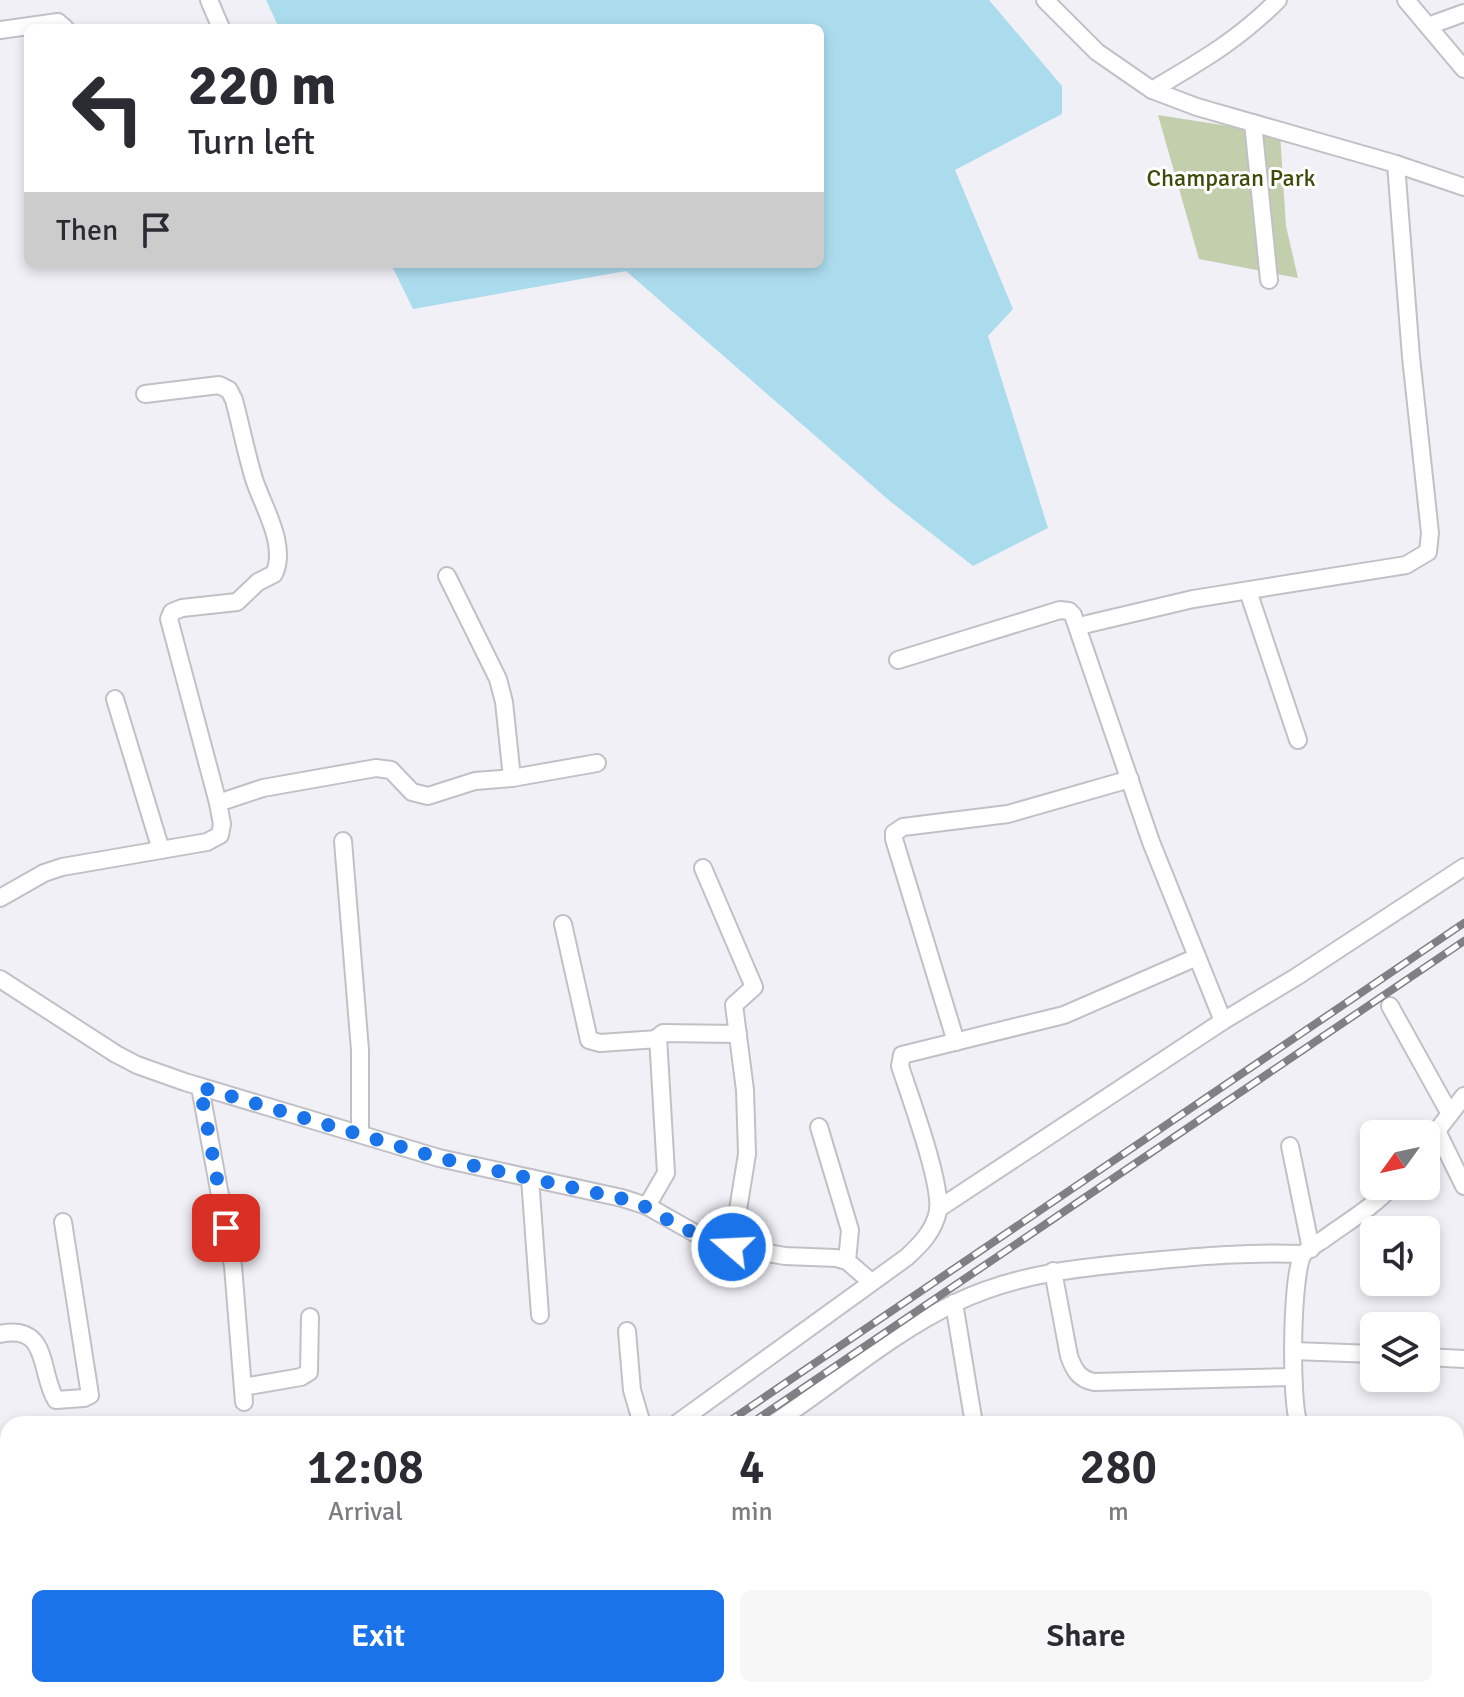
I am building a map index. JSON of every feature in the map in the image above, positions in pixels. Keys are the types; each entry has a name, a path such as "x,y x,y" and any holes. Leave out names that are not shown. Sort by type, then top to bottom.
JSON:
{"street":[{"path":"209,0 219,24"},
{"path":"1045,0 1097,52 1152,90 1197,107 1396,164 1464,187"},
{"path":"1152,90 1227,45 1278,0"},
{"path":"1406,0 1464,69"},
{"path":"1428,26 1464,13"},
{"path":"0,30 24,27"},
{"path":"1253,123 1269,280"},
{"path":"1079,626 1193,599 1406,565 1428,552 1430,533 1411,357 1396,164"},
{"path":"0,898 51,870 217,838 221,830 218,803 169,619 172,612 182,608 240,601 258,582 274,574 277,567 274,531 253,477 229,390 219,385 145,394"},
{"path":"447,576 498,679 504,702 512,778"},
{"path":"1248,591 1298,740"},
{"path":"898,660 1060,610 1069,611 1079,626 1151,842 1223,1021"},
{"path":"115,699 161,850"},
{"path":"218,803 263,788 383,768 391,770 412,792 428,796 475,781 512,778 597,763"},
{"path":"956,1042 894,833 903,827 1008,814 1130,779"},
{"path":"343,841 359,1038 360,1133"},
{"path":"938,1209 1464,867"},
{"path":"703,868 754,987 734,1003 745,1090 747,1154 732,1247"},
{"path":"563,924 589,1040 600,1043 658,1039"},
{"path":"687,1416 907,1257 924,1241 938,1209 936,1184 900,1060 906,1053 1064,1015 1197,957"},
{"path":"0,979 116,1054 137,1065 200,1087 439,1158 622,1198 647,1206 682,1228 732,1247 785,1256 847,1261 870,1281"},
{"path":"1390,1006 1450,1114"},
{"path":"647,1206 666,1173 658,1035 738,1034"},
{"path":"200,1087 233,1266 243,1394 309,1372 310,1317"},
{"path":"1440,1127 1464,1096"},
{"path":"819,1127 850,1230 847,1261"},
{"path":"1290,1146 1306,1252 1295,1280 1292,1377 1295,1416"},
{"path":"1440,1151 1464,1186"},
{"path":"530,1178 540,1315"},
{"path":"797,1416 893,1339 954,1303 1017,1280 1053,1271 1255,1252 1306,1252 1380,1200"},
{"path":"0,1334 19,1332 35,1342 56,1400 90,1395 63,1222"},
{"path":"1053,1271 1069,1356 1073,1367 1084,1380 1292,1377"},
{"path":"954,1303 973,1416"},
{"path":"627,1331 632,1390 640,1416"},
{"path":"1294,1351 1360,1353"},
{"path":"1440,1358 1464,1359"}],"green space":[{"name":"Champaran Park","path":"1158,115 1280,134 1286,226 1298,278 1199,259"}],"water":[{"path":"266,0 989,0 1062,86 1062,114 955,170 1013,309 988,336 1048,528 973,566 891,502 626,271 413,309 393,268 824,268 824,24 277,24"}],"railway":[{"path":"737,1416 1464,923"},
{"path":"762,1416 1464,941"}],"route":[{"path":"226,1228 200,1087 439,1158 637,1202 682,1228 732,1247"}]}
